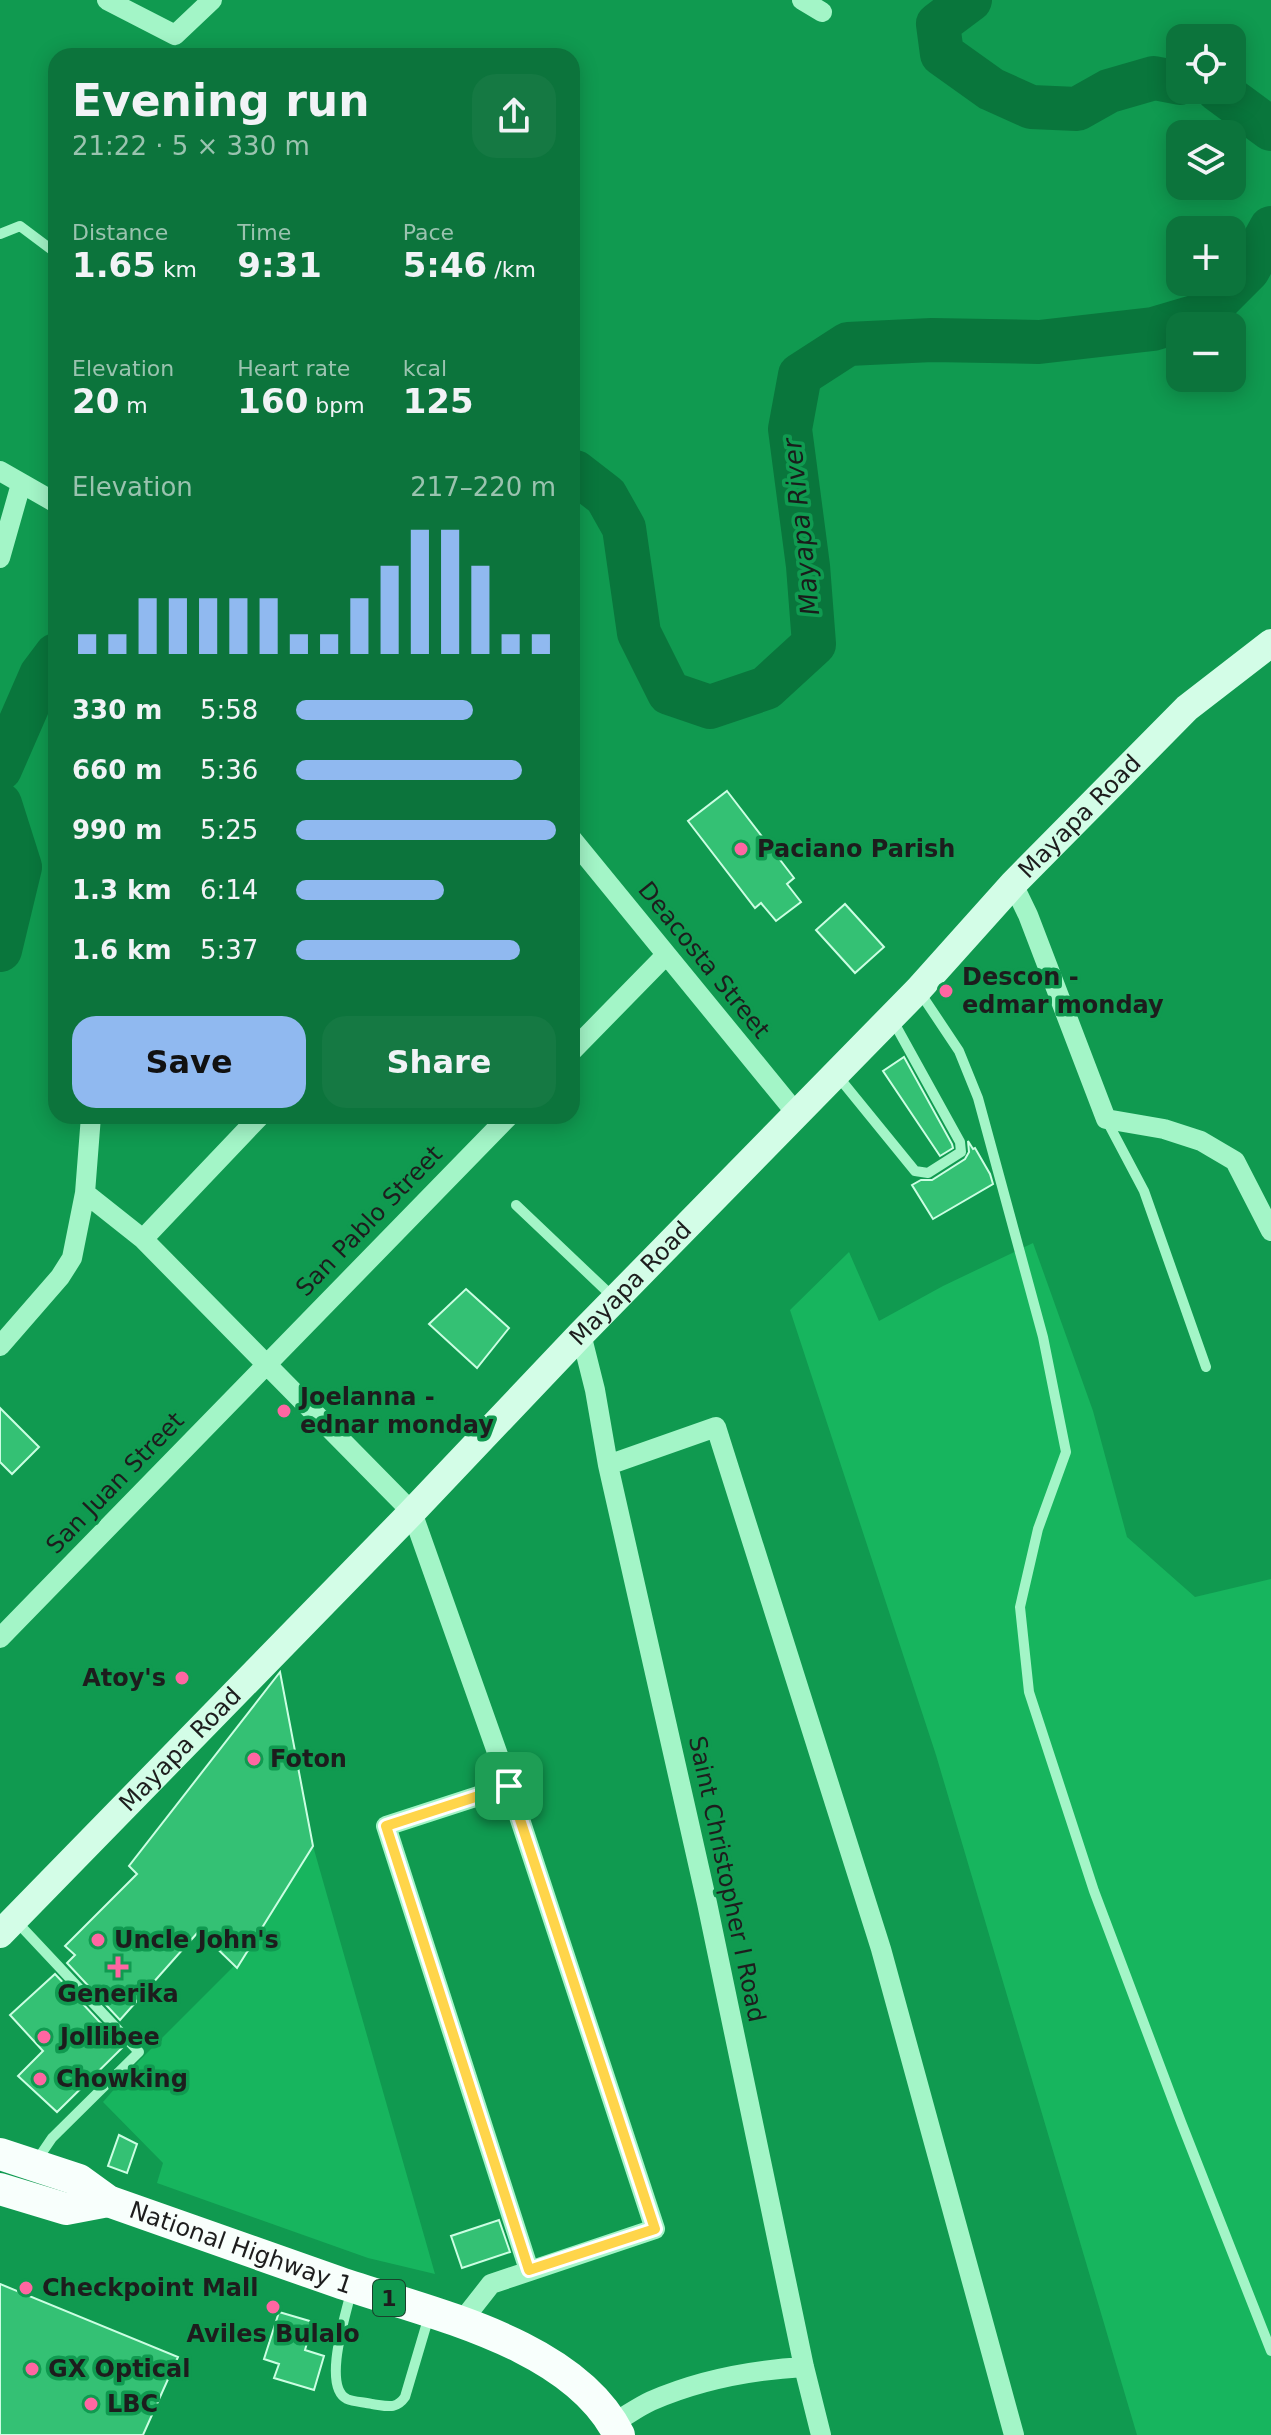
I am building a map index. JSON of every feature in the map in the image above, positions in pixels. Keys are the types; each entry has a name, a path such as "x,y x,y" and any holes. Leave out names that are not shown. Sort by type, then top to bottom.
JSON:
{"highway":[{"name":"National Highway 1","path":"0,2154 79,2180 108,2201 352,2287 462,2321 542,2359 578,2385 616,2429"},
{"name":"National Highway 1","path":"0,2189 66,2209 108,2201"}],"main road":[{"name":"Mayapa Road","path":"7,1927 891,1018 1013,884 1187,708 1271,643"}],"street":[{"path":"107,0 175,35 212,0"},
{"path":"802,0 822,12"},
{"path":"0,471 48,499"},
{"path":"0,558 21,484"},
{"name":"Deacosta Street","path":"580,849 796,1113"},
{"path":"1013,884 1028,915 1106,1119 1164,1129 1201,1141 1235,1161 1271,1231"},
{"path":"580,1043 666,955"},
{"path":"0,1346 60,1277 72,1258 85,1193 90,1124"},
{"path":"143,1239 252,1124"},
{"name":"San Pablo Street","path":"267,1363 501,1124"},
{"path":"85,1193 143,1239 412,1512 509,1786 655,2229 491,2284 462,2321"},
{"name":"Saint Christopher I Road","path":"581,1334 821,2435"},
{"name":"San Juan Street","path":"0,1638 267,1363"},
{"path":"608,1465 716,1427 881,1949 1014,2435"},
{"path":"509,1786 386,1826 529,2270"},
{"path":"616,2429 650,2402 709,2381 762,2370 804,2367"}],"lane":[{"path":"0,234 20,226 48,247"},
{"path":"918,990 942,1021 959,1051 978,1098 1043,1337 1066,1452 1038,1529 1020,1607 1029,1692 1094,1891 1271,2351"},
{"path":"835,1073 915,1171 928,1173 961,1152 960,1142 891,1018"},
{"path":"1106,1119 1144,1191 1206,1367"},
{"path":"516,1205 615,1299"},
{"path":"7,1927 139,2052 52,2138 33,2166"},
{"path":"352,2287 336,2360 335,2380 339,2393 347,2399 392,2407 400,2403 405,2397 431,2311"}],"green space":[{"path":"1033,1243 1093,1411 1127,1537 1195,1597 1271,1579 1271,2435 1137,2435 936,1755 790,1310 849,1252 879,1321"},
{"path":"313,1846 435,2274 368,2258 157,2183 163,2163 103,2102 138,2062 246,1954"}],"building":[{"name":"Paciano Parish","path":"727,791 794,878 787,884 801,902 776,921 761,903 755,908 688,821"},
{"path":"845,904 884,947 855,973 816,930"},
{"path":"904,1057 952,1144 953,1148 940,1156 883,1071"},
{"path":"968,1141 975,1148 993,1184 933,1219 912,1185 921,1180 932,1180 965,1159 969,1152"},
{"path":"466,1289 509,1328 477,1368 429,1324"},
{"path":"0,1408 39,1447 12,1474 0,1462"},
{"name":"Foton","path":"280,1672 313,1846 237,1968 199,1931 120,2020 67,1963 75,1955 65,1946 137,1874 129,1866"},
{"path":"55,1974 123,2047 57,2112 18,2076 43,2051 10,2015"},
{"path":"119,2135 137,2144 127,2173 108,2166"},
{"path":"499,2220 510,2252 462,2268 451,2236"},
{"path":"0,2284 178,2357 143,2435 0,2435"},
{"path":"279,2312 313,2322 305,2350 324,2356 314,2390 274,2378 279,2364 264,2359"}],"waterway":[{"name":"Mayapa River","path":"970,0 938,24 942,54 991,89 1031,107 1077,109 1109,91 1154,78 1166,80"},
{"name":"Mayapa River","path":"1237,104 1271,129"},
{"name":"Mayapa River","path":"580,476 606,496 624,528 639,633 669,693 710,707 766,688 814,644 808,566 790,429 800,375 848,344 932,340 1039,342 1153,329 1204,314 1248,270 1271,228"},
{"name":"Mayapa River","path":"0,769 41,675 48,666"},
{"name":"Mayapa River","path":"0,804 20,867 0,950"}],"place":[{"name":"Paciano Parish","path":"741,849"},
{"name":"Descon - edmar monday","path":"946,991"},
{"name":"Joelanna - ednar monday","path":"284,1411"},
{"name":"Atoy's","path":"182,1678"},
{"name":"Foton","path":"254,1759"},
{"name":"Uncle John's","path":"98,1940"},
{"name":"Generika","path":"118,1967"},
{"name":"Jollibee","path":"44,2037"},
{"name":"Chowking","path":"40,2079"},
{"name":"Checkpoint Mall","path":"26,2288"},
{"name":"Aviles Bulalo","path":"273,2307"},
{"name":"GX Optical","path":"32,2369"},
{"name":"LBC","path":"91,2404"}],"route":[{"path":"509,1786 655,2229 529,2270 386,1826 509,1786"}]}
